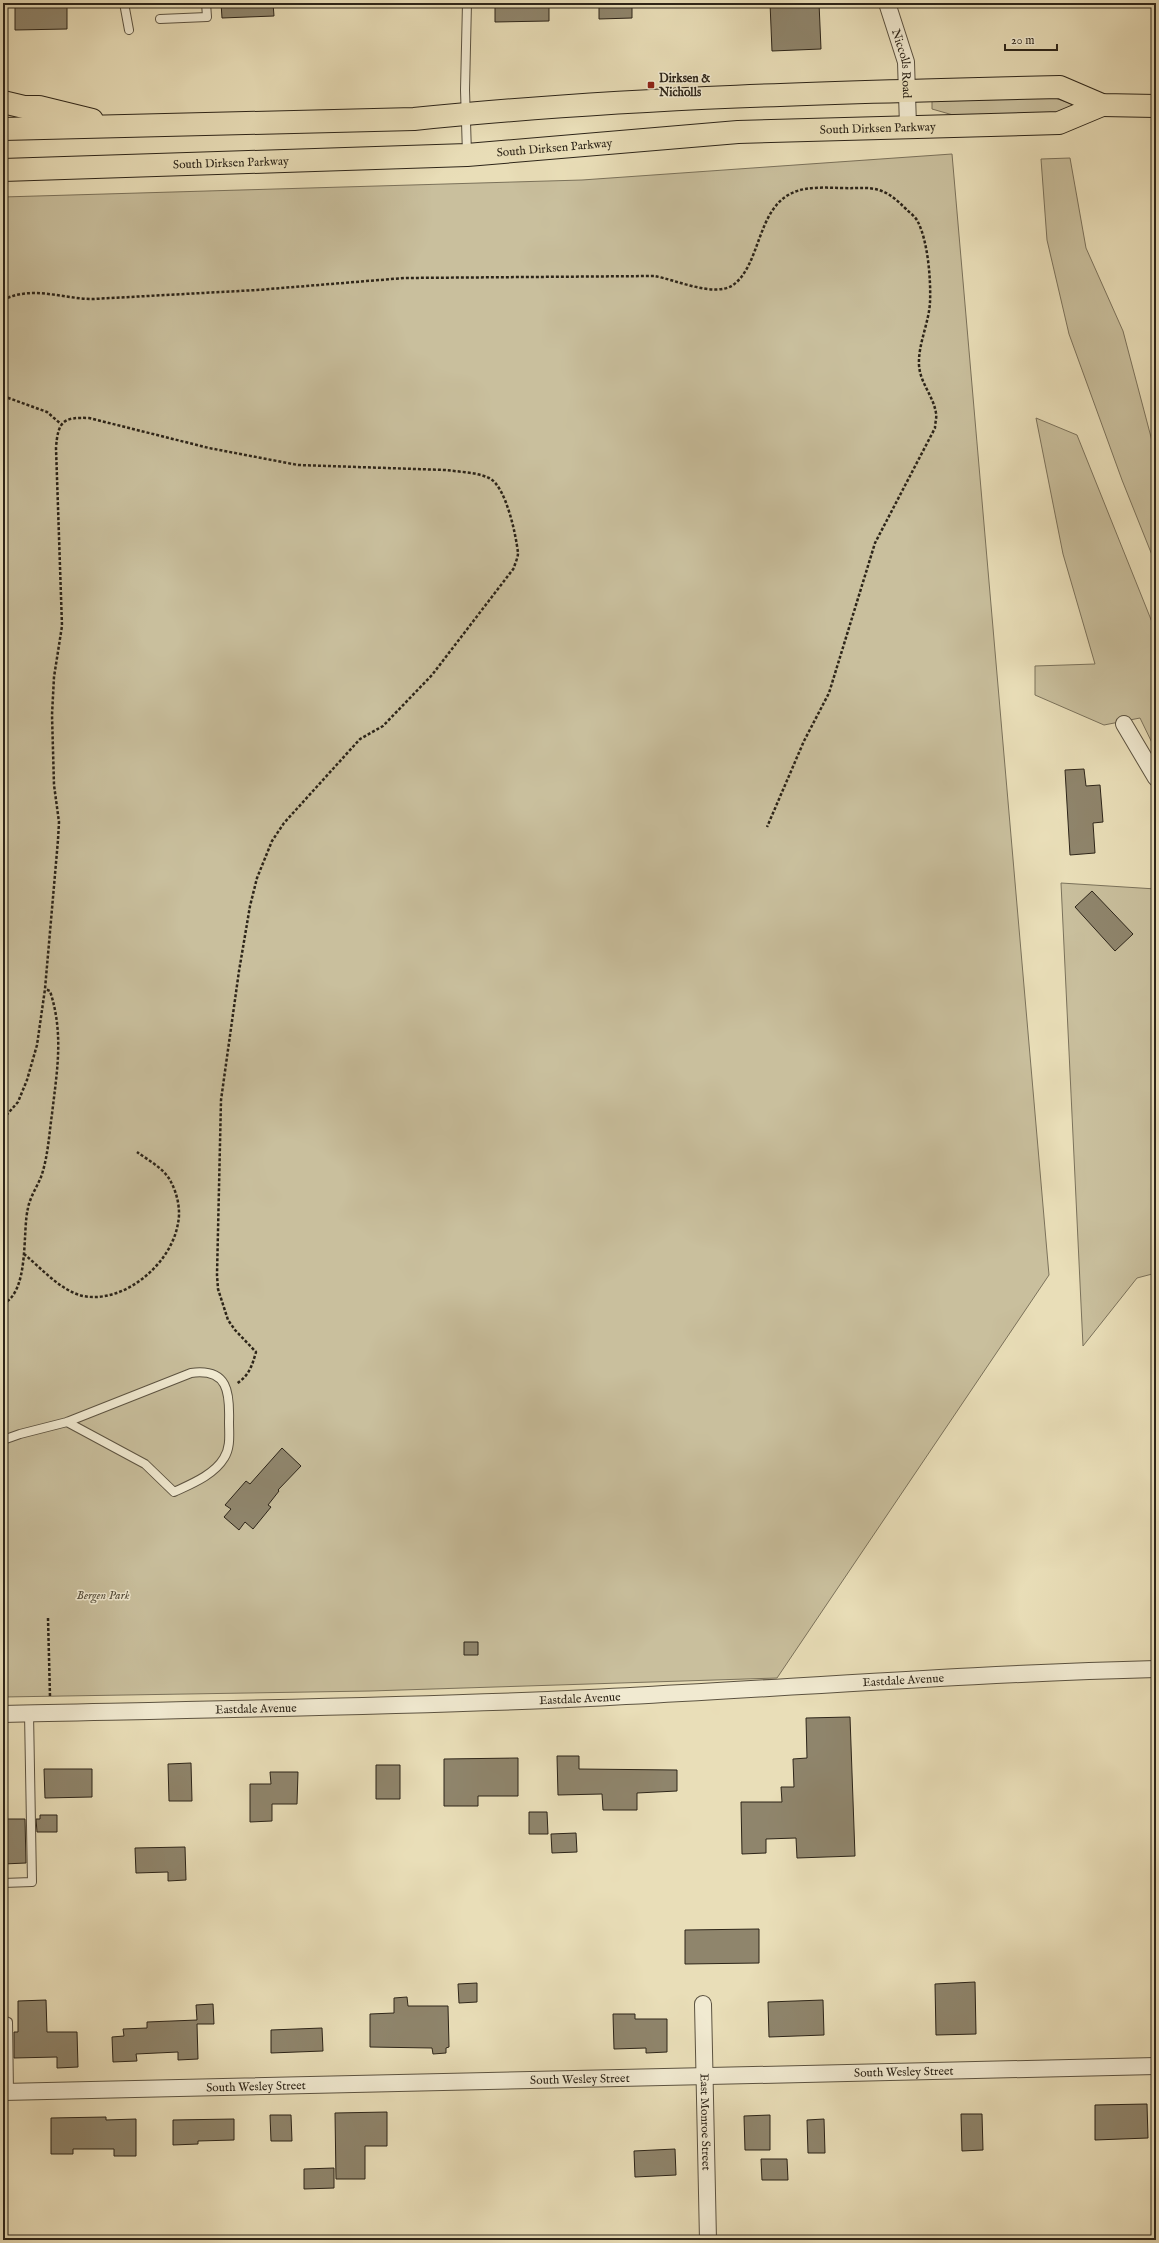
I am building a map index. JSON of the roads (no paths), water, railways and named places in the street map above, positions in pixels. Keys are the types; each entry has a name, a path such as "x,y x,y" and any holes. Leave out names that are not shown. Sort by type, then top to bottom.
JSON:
{"main road":[{"name":"South Dirksen Parkway","path":"3,130 414,119 465,114 752,95 908,90 1060,87 1102,105 1156,106"},
{"path":"3,102 24,107 39,106 116,127"},
{"name":"South Dirksen Parkway","path":"3,177 14,170 467,155 738,132 908,126 1059,123 1102,105"}],"street":[{"name":"Niccolls Road","path":"887,3 906,62 908,126"},
{"path":"1124,724 1156,778"},
{"name":"Eastdale Avenue","path":"3,1714 549,1700 777,1689 1041,1672 1156,1669"},
{"name":"East Monroe Street","path":"703,2004 706,2076 708,2240"},
{"name":"South Wesley Street","path":"6,2092 1156,2066"}],"lane":[{"path":"124,3 129,30"},
{"path":"160,19 206,17 206,3"},
{"path":"467,3 465,114 467,155"},
{"path":"3,1440 67,1422 191,1373 205,1371 216,1375 225,1384 230,1400 229,1445 224,1458 214,1470 174,1492 145,1464 67,1422"},
{"path":"3,1883 32,1882 29,1713"},
{"path":"3,2020 8,2022 6,2092"}],"place":[{"name":"Dirksen & Nicholls","path":"651,85"}],"park label":[{"name":"Bergen Park","path":"103,1595"}]}
